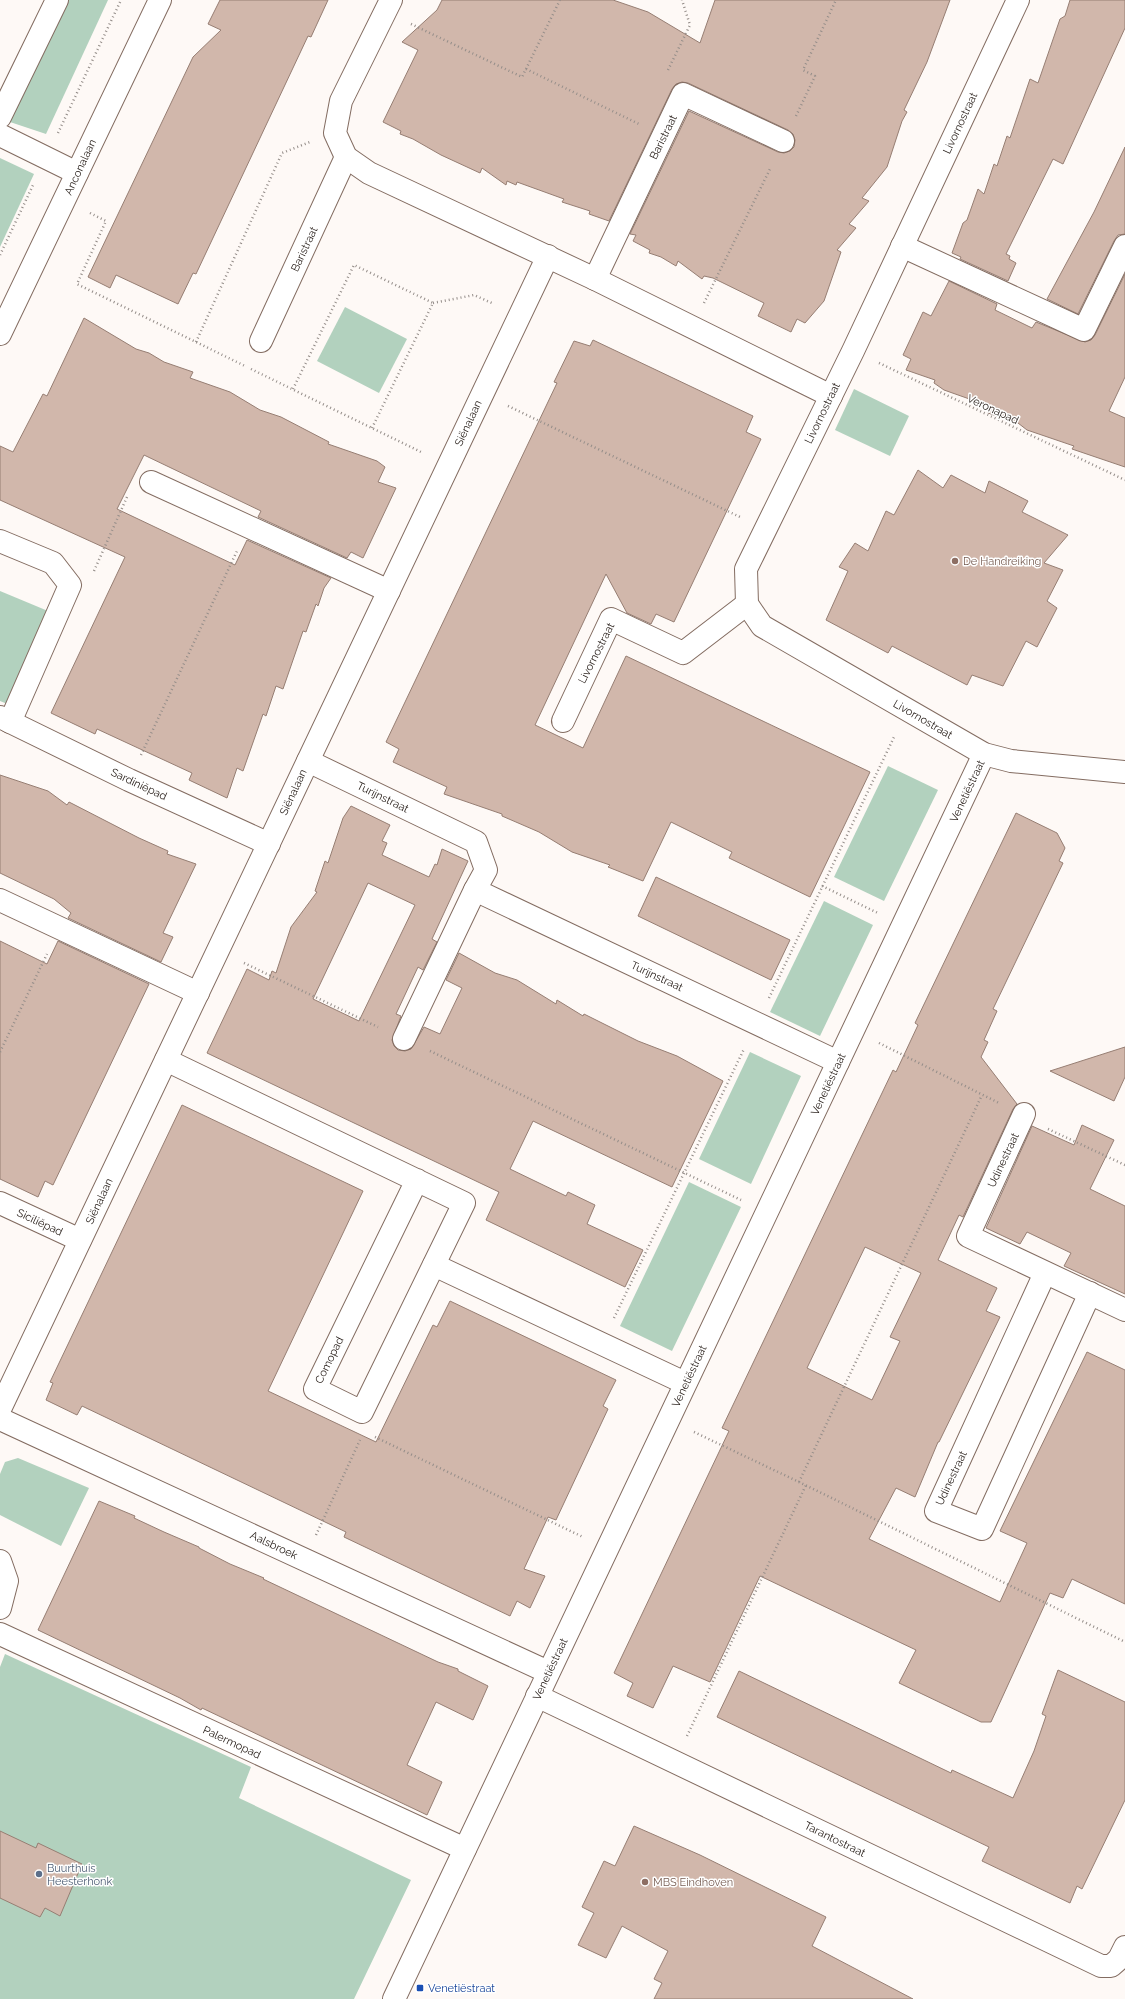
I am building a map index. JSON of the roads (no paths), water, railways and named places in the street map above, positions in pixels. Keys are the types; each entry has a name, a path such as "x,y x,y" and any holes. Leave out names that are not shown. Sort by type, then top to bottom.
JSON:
{"street":[{"path":"0,117 58,0"},
{"name":"Anconalaan","path":"0,334 160,0"},
{"name":"Livornostraat","path":"1018,0 853,351 746,569 747,604 762,626 984,754 1011,761 1125,772"},
{"path":"388,6 341,101 335,132 346,157 369,173 548,256 830,396"},
{"name":"Baristraat","path":"595,279 683,94 783,141"},
{"path":"0,135 77,173"},
{"name":"Baristraat","path":"261,341 346,157"},
{"path":"902,246 1084,330 1125,246"},
{"name":"Siënalaan","path":"0,1409 548,256"},
{"path":"151,482 389,591"},
{"name":"Sardiniëpad","path":"0,541 53,563 70,586 5,720 129,780 268,844"},
{"name":"Livornostraat","path":"563,721 611,619 683,653 747,604"},
{"name":"Venetiëstraat","path":"394,1999 984,754"},
{"name":"Turijnstraat","path":"308,761 476,842 486,870 404,1039"},
{"name":"Turijnstraat","path":"476,890 838,1062"},
{"path":"0,900 198,993"},
{"path":"166,1060 464,1203 434,1265 685,1383"},
{"name":"Udinestraat","path":"1024,1114 968,1236 1125,1310"},
{"name":"Comopad","path":"417,1180 315,1389 362,1422 434,1265"},
{"name":"Siciliëpad","path":"0,1203 80,1240"},
{"name":"Udinestraat","path":"1045,1273 936,1511 982,1530 1090,1293"},
{"name":"Aalsbroek","path":"0,1419 548,1672"},
{"path":"0,1560 7,1581 0,1608"},
{"name":"Palermopad","path":"0,1634 465,1849"},
{"name":"Tarantostraat","path":"537,1696 1101,1966 1111,1966 1119,1959 1125,1947"}],"place":[{"name":"De Handreiking","path":"955,561"},
{"name":"Buurthuis Heesterhonk","path":"39,1874"},
{"name":"MBS Eindhoven","path":"645,1882"},
{"name":"Venetiëstraat","path":"420,1988"}]}
